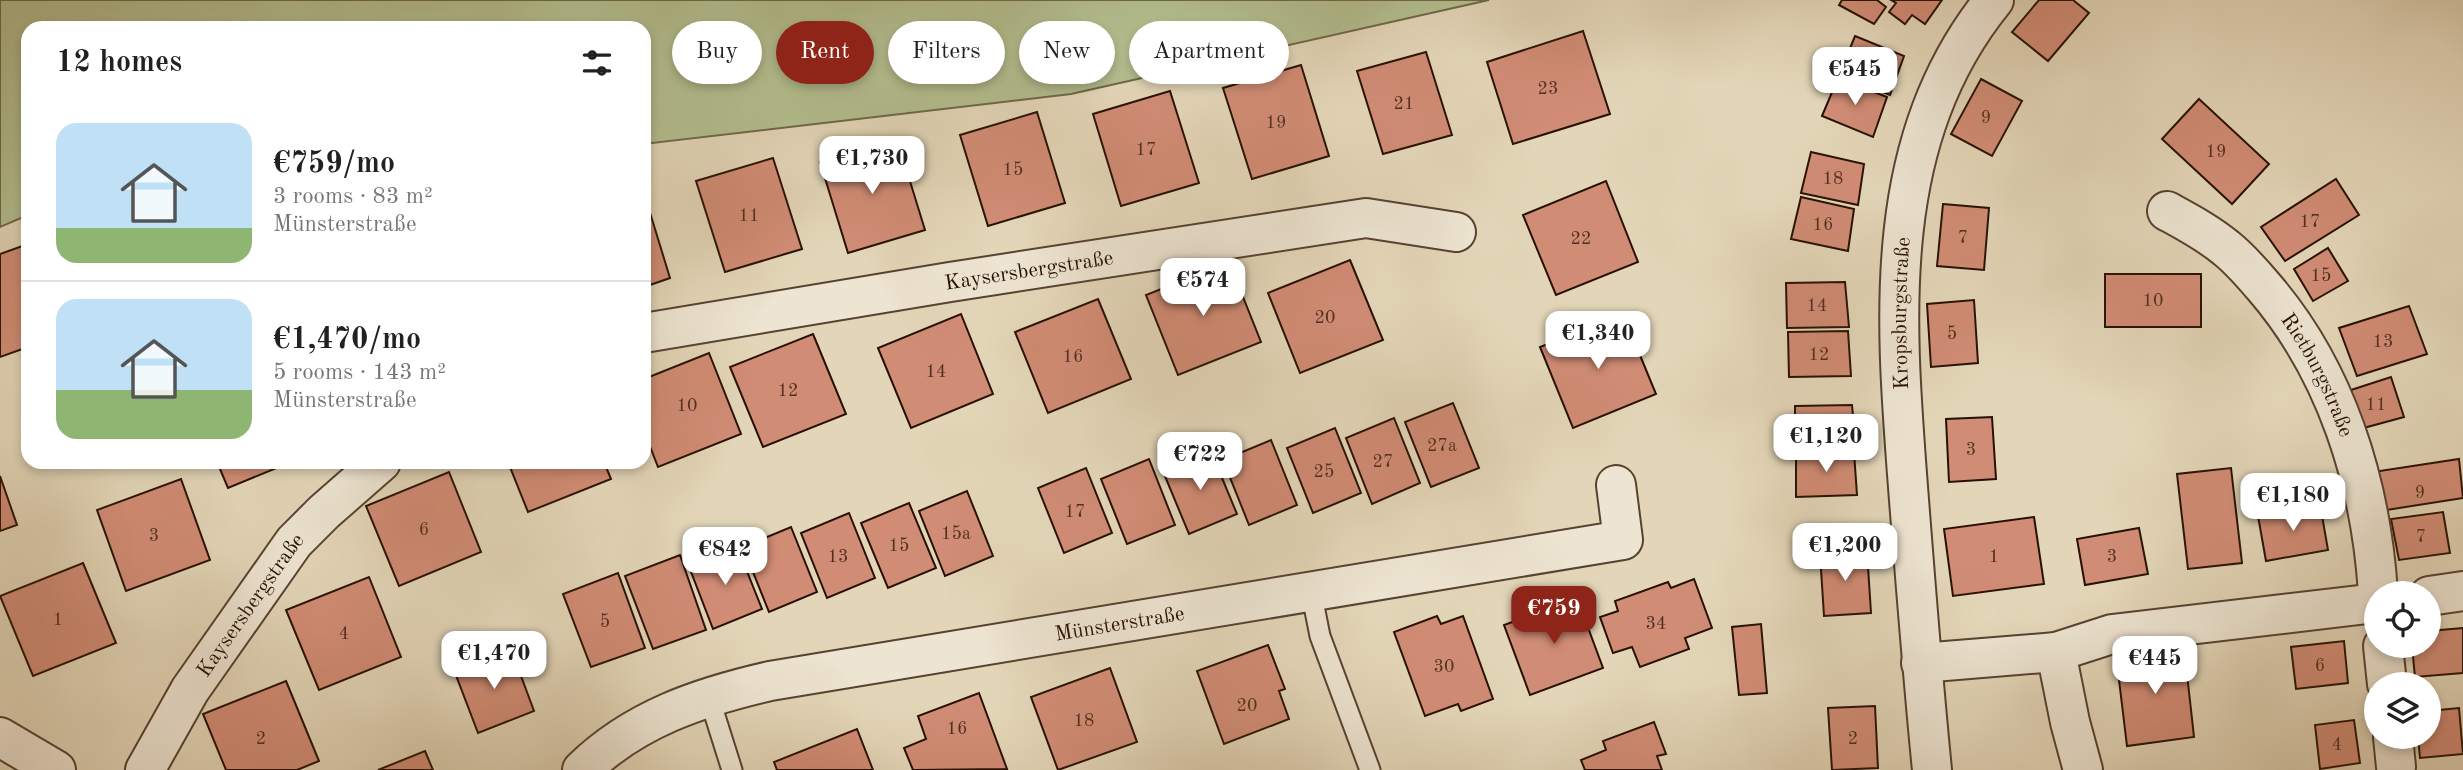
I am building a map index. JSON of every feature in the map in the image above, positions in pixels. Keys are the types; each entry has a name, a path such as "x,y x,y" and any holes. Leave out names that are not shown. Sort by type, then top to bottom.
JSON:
{"street":[{"name":"Kropsburgstraße","path":"1932,770 1921,663 1900,365 1898,291 1914,158 1940,88 1960,50 1994,0"},
{"name":"Rietburgstraße","path":"2167,211 2208,235 2244,265 2298,329 2320,367 2337,407 2366,502 2376,581"},
{"name":"Kaysersbergstraße","path":"651,332 950,282 1366,218 1456,232"},
{"name":"Kaysersbergstraße","path":"145,770 190,690 294,542 373,469"},
{"name":"Münsterstraße","path":"582,770 633,729 672,710 770,681 1623,540 1616,485"},
{"path":"2441,595 2463,592"},
{"path":"1921,663 2056,652 2112,634 2364,604"},
{"path":"2056,652 2083,770"},
{"path":"0,737 56,770"}],"lane":[{"path":"1311,591 1320,636 1370,770"},
{"path":"709,697 733,770"}],"green space":[{"path":"0,0 1489,0 1289,45 1289,21 1129,21 1129,81 1071,94 651,143 651,21 21,21 21,218 0,227"}],"building":[{"path":"1842,0 1877,0 1886,7 1874,24 1839,5"},
{"path":"1891,0 1942,0 1925,24 1912,15 1905,24 1889,12 1896,3"},
{"path":"2039,0 2073,0 2089,13 2048,61 2012,32"},
{"path":"1583,31 1610,114 1513,144 1487,62"},
{"path":"1855,36 1904,56 1890,95 1839,75"},
{"path":"1426,52 1452,135 1383,154 1357,71"},
{"path":"1301,65 1329,156 1252,179 1223,88 1237,84 1289,84 1289,69"},
{"path":"1838,78 1887,97 1873,137 1822,116"},
{"path":"1981,79 2022,101 1992,156 1951,134"},
{"path":"1170,91 1199,183 1121,206 1093,114"},
{"path":"2199,99 2269,164 2232,204 2162,139"},
{"path":"1037,112 1065,203 988,226 960,135"},
{"path":"897,139 925,230 848,253 820,162"},
{"path":"1811,152 1864,164 1858,205 1801,193"},
{"path":"773,158 802,249 725,272 696,181"},
{"path":"2336,179 2359,215 2285,261 2261,227"},
{"path":"1606,181 1638,262 1556,295 1523,215"},
{"path":"1801,197 1854,209 1848,251 1791,239"},
{"path":"1943,204 1989,208 1984,270 1937,266"},
{"path":"651,216 670,278 651,285"},
{"path":"21,246 21,350 0,357 0,254"},
{"path":"2328,248 2348,281 2313,301 2294,269"},
{"path":"1350,260 1383,340 1300,373 1268,293"},
{"path":"1229,262 1261,342 1178,375 1146,295"},
{"path":"2105,274 2201,274 2201,327 2105,327"},
{"path":"1845,282 1849,327 1787,328 1786,283"},
{"path":"1098,299 1131,379 1048,413 1015,332"},
{"path":"1974,300 1978,363 1931,367 1927,304"},
{"path":"2409,306 2427,354 2357,376 2339,328"},
{"path":"961,314 993,394 911,428 878,348"},
{"path":"1623,314 1656,394 1573,428 1540,347"},
{"path":"1848,331 1851,376 1789,377 1788,332"},
{"path":"813,334 846,414 763,447 730,367"},
{"path":"709,353 741,434 658,467 651,449 651,376"},
{"path":"2391,377 2404,417 2360,429 2348,391"},
{"path":"1453,403 1479,468 1431,487 1405,422"},
{"path":"1852,405 1856,448 1795,449 1795,406"},
{"path":"1992,417 1996,479 1949,482 1946,419"},
{"path":"1394,418 1420,483 1372,504 1346,438"},
{"path":"1335,428 1361,493 1313,513 1287,448"},
{"path":"1271,440 1297,505 1249,525 1223,460"},
{"path":"1210,449 1237,514 1189,534 1162,469"},
{"path":"1854,452 1857,495 1796,497 1796,453"},
{"path":"1149,459 1175,525 1127,544 1101,479"},
{"path":"2459,459 2463,498 2380,511 2373,472"},
{"path":"1086,468 1112,533 1064,553 1038,488"},
{"path":"2231,468 2242,563 2188,569 2177,474"},
{"path":"220,469 274,469 228,488"},
{"path":"511,469 607,469 611,479 528,512"},
{"path":"449,472 481,552 399,586 366,506"},
{"path":"0,476 17,525 0,531"},
{"path":"181,479 210,560 126,591 97,510"},
{"path":"967,491 993,556 945,576 919,511"},
{"path":"909,503 936,568 888,588 861,523"},
{"path":"2320,504 2328,550 2266,561 2258,516"},
{"path":"2443,512 2450,553 2399,560 2391,519"},
{"path":"849,513 875,578 827,598 801,533"},
{"path":"2034,517 2044,584 1953,596 1944,529"},
{"path":"791,527 817,592 769,612 743,547"},
{"path":"2139,528 2148,574 2085,585 2077,539"},
{"path":"736,544 762,609 713,629 688,564"},
{"path":"1867,551 1871,613 1824,616 1820,554"},
{"path":"680,555 706,630 653,649 625,576"},
{"path":"83,563 116,643 33,676 0,596"},
{"path":"618,573 645,648 591,667 563,594"},
{"path":"369,577 401,657 319,690 286,610"},
{"path":"1694,579 1712,628 1685,638 1689,649 1640,667 1632,647 1613,653 1600,617 1618,611 1615,601 1668,582 1671,588"},
{"path":"1577,598 1603,668 1530,695 1504,625"},
{"path":"1437,616 1441,624 1463,616 1493,699 1461,711 1458,704 1425,716 1394,632"},
{"path":"1761,624 1767,693 1739,695 1732,627"},
{"path":"2463,628 2463,673 2441,675 2441,672 2415,672 2413,658 2441,658 2441,630"},
{"path":"2344,641 2348,683 2296,689 2291,647"},
{"path":"1268,645 1285,689 1279,691 1289,719 1224,744 1197,671"},
{"path":"2184,647 2194,737 2127,746 2116,655"},
{"path":"511,649 534,711 478,733 454,670"},
{"path":"1110,668 1137,742 1058,770 1031,697"},
{"path":"286,681 319,761 297,770 226,770 203,714"},
{"path":"979,693 1007,769 913,770 904,748 926,739 918,716"},
{"path":"1875,706 1878,768 1832,770 1828,708"},
{"path":"2459,708 2463,754 2420,758 2419,749 2441,749 2441,710"},
{"path":"2354,720 2360,763 2320,769 2315,725"},
{"path":"1654,722 1666,754 1657,756 1662,770 1585,770 1581,760 1606,750 1603,741"},
{"path":"857,729 873,770 777,770 774,762"},
{"path":"425,751 433,770 378,770"}]}
